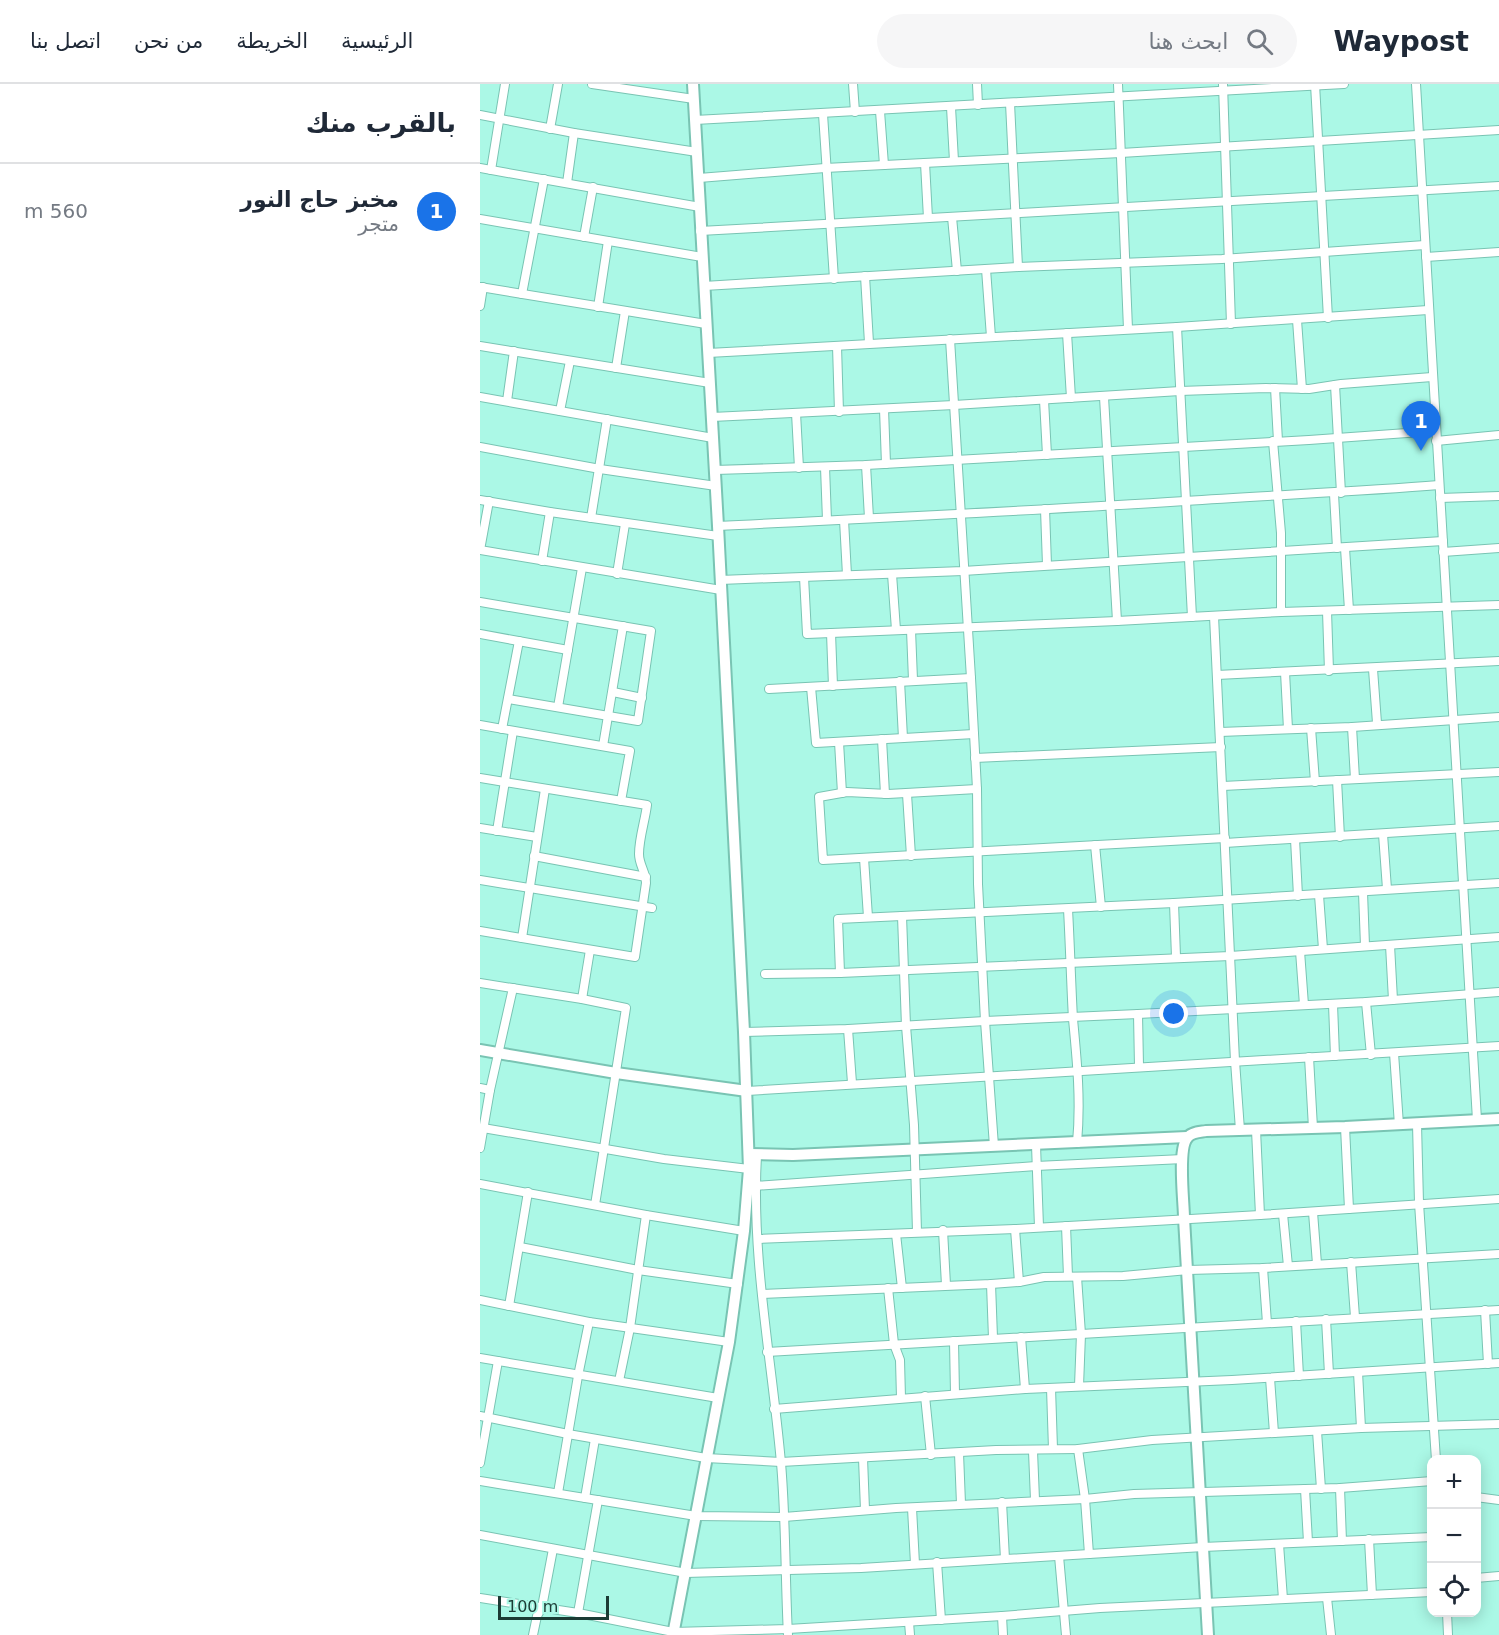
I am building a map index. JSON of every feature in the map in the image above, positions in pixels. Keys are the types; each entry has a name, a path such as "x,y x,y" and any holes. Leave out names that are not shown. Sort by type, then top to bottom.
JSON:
{"street":[{"path":"491,170 505,84"},
{"path":"550,129 558,84"},
{"path":"592,84 694,99"},
{"path":"693,84 747,1091 767,1352 781,1462 788,1632"},
{"path":"853,84 855,112"},
{"path":"977,84 978,105"},
{"path":"1118,84 1128,329"},
{"path":"695,120 1119,97 1223,88 1344,84"},
{"path":"1416,84 1477,1120"},
{"path":"1315,85 1328,318"},
{"path":"1223,88 1231,324"},
{"path":"1010,103 1018,267"},
{"path":"951,107 954,161"},
{"path":"880,111 884,165"},
{"path":"823,114 834,279"},
{"path":"480,115 550,129 697,152"},
{"path":"699,178 825,168 1499,130"},
{"path":"567,183 574,133"},
{"path":"925,163 928,218"},
{"path":"480,168 700,207"},
{"path":"522,294 544,179"},
{"path":"700,231 1499,186"},
{"path":"584,237 593,187"},
{"path":"952,217 957,271"},
{"path":"480,219 702,257"},
{"path":"598,306 608,241"},
{"path":"704,286 1018,267 1230,259 1425,245"},
{"path":"1426,257 1499,252"},
{"path":"986,269 991,337"},
{"path":"865,276 869,343"},
{"path":"480,306 481,287 706,324"},
{"path":"708,353 1231,324 1428,310"},
{"path":"616,368 625,311"},
{"path":"1297,320 1302,389"},
{"path":"1177,327 1192,617"},
{"path":"1067,333 1071,398"},
{"path":"950,339 971,678 985,1020 994,1146"},
{"path":"480,346 710,383"},
{"path":"837,346 839,412"},
{"path":"507,401 514,351"},
{"path":"560,411 570,361"},
{"path":"712,417 839,412 1180,391 1302,389 1432,377"},
{"path":"1335,385 1341,548 1349,610"},
{"path":"1275,388 1281,612"},
{"path":"1104,396 1117,621"},
{"path":"480,397 713,438"},
{"path":"1044,400 1047,455"},
{"path":"884,409 886,464"},
{"path":"796,413 799,468"},
{"path":"591,518 607,419"},
{"path":"715,470 886,464 1436,431"},
{"path":"1436,441 1499,435"},
{"path":"480,447 600,469 716,486"},
{"path":"866,465 869,518"},
{"path":"825,467 827,520"},
{"path":"480,500 625,524 718,531 827,520 1110,507 1439,485"},
{"path":"1440,498 1499,496"},
{"path":"489,501 480,550 617,574 721,585 804,577 963,571 1443,541"},
{"path":"1045,509 1047,565"},
{"path":"542,561 550,512"},
{"path":"844,519 847,575"},
{"path":"617,574 625,524"},
{"path":"1443,552 1499,548"},
{"path":"558,707 582,568"},
{"path":"892,574 896,630"},
{"path":"804,577 807,634 1281,612 1499,605"},
{"path":"480,602 651,631 638,721 508,699"},
{"path":"1327,611 1329,671"},
{"path":"1214,616 1232,1009 1240,1130"},
{"path":"603,746 623,627"},
{"path":"911,630 913,681"},
{"path":"831,633 834,686"},
{"path":"480,634 568,650"},
{"path":"502,729 519,641"},
{"path":"1217,675 1499,661"},
{"path":"1373,669 1377,723"},
{"path":"1285,672 1287,729"},
{"path":"769,689 971,678"},
{"path":"900,681 903,738"},
{"path":"811,687 816,743 974,734"},
{"path":"613,692 642,698"},
{"path":"1220,732 1311,729 1499,717"},
{"path":"480,725 630,751 621,801"},
{"path":"1352,726 1355,779"},
{"path":"1311,729 1315,782"},
{"path":"497,831 513,731"},
{"path":"882,739 885,794"},
{"path":"839,742 842,793"},
{"path":"975,758 1221,747"},
{"path":"1222,786 1499,772"},
{"path":"480,778 647,805 639,853 640,863 646,877 635,957 480,931"},
{"path":"1336,780 1340,837"},
{"path":"522,938 545,789"},
{"path":"977,789 908,794 842,793 819,797 823,860 1095,845 1340,837 1499,826"},
{"path":"908,794 911,856"},
{"path":"480,828 537,837"},
{"path":"1383,834 1387,890"},
{"path":"1295,839 1298,896"},
{"path":"1095,845 1101,907"},
{"path":"534,856 646,877"},
{"path":"864,858 868,917"},
{"path":"480,880 652,908"},
{"path":"840,973 838,919 980,911 1068,909 1499,883"},
{"path":"1363,892 1365,946"},
{"path":"1319,895 1323,949"},
{"path":"1174,903 1176,957"},
{"path":"1068,909 1078,1071 1077,1143"},
{"path":"902,916 909,1081 914,1115 917,1232"},
{"path":"765,974 840,973 1230,956 1499,937"},
{"path":"1390,945 1392,1000"},
{"path":"582,999 590,950"},
{"path":"1300,951 1304,1005"},
{"path":"480,983 626,1008 595,1205"},
{"path":"480,1148 490,1089 513,988"},
{"path":"744,1032 848,1029 985,1020 1333,1004 1499,992"},
{"path":"1366,1002 1371,1055"},
{"path":"1333,1004 1335,1056"},
{"path":"1138,1014 1139,1066"},
{"path":"848,1029 852,1083"},
{"path":"480,1050 747,1091 1499,1046"},
{"path":"1394,1053 1399,1125"},
{"path":"1309,1057 1313,1128"},
{"path":"480,1088 490,1089"},
{"path":"753,1155 1036,1145 1187,1137 1206,1131 1399,1125 1499,1119"},
{"path":"1417,1124 1419,1203 1436,1455"},
{"path":"1345,1127 1349,1209"},
{"path":"483,1128 664,1159 749,1169"},
{"path":"1256,1130 1260,1215"},
{"path":"1187,1137 1183,1159 1184,1218 1208,1635"},
{"path":"1036,1145 1039,1227"},
{"path":"673,1634 729,1342 738,1284 749,1169 753,1155"},
{"path":"755,1186 1036,1166 1183,1159"},
{"path":"480,1184 744,1231"},
{"path":"509,1306 528,1192"},
{"path":"758,1239 943,1230 1015,1229 1499,1199"},
{"path":"1313,1212 1317,1264"},
{"path":"1283,1214 1288,1266"},
{"path":"619,1381 630,1328 646,1215"},
{"path":"1066,1226 1068,1276"},
{"path":"1015,1229 1019,1282"},
{"path":"943,1230 946,1285"},
{"path":"896,1234 903,1288"},
{"path":"520,1247 638,1270 738,1284"},
{"path":"762,1294 991,1284 1044,1277 1123,1276 1188,1270 1263,1268 1499,1254"},
{"path":"1351,1262 1355,1317"},
{"path":"1263,1268 1267,1323"},
{"path":"1077,1277 1081,1334 1079,1386"},
{"path":"991,1284 993,1338"},
{"path":"888,1288 894,1344 900,1360 901,1398"},
{"path":"480,1300 590,1322 729,1342"},
{"path":"1485,1310 1488,1364"},
{"path":"767,1352 1499,1310"},
{"path":"1326,1320 1329,1374"},
{"path":"1296,1321 1299,1376"},
{"path":"558,1492 578,1376 590,1322"},
{"path":"1022,1337 1025,1389"},
{"path":"954,1341 955,1394"},
{"path":"480,1358 718,1398"},
{"path":"480,1463 498,1361"},
{"path":"774,1409 1025,1389 1270,1378 1499,1363"},
{"path":"1358,1372 1360,1428"},
{"path":"1270,1378 1274,1433"},
{"path":"1051,1389 1053,1449"},
{"path":"925,1396 931,1455"},
{"path":"480,1416 706,1458 781,1462 996,1450 1078,1449 1196,1438 1360,1428 1499,1424"},
{"path":"1317,1431 1321,1489"},
{"path":"585,1498 596,1439"},
{"path":"1078,1449 1089,1554"},
{"path":"1033,1451 1035,1500"},
{"path":"959,1453 961,1504"},
{"path":"863,1458 865,1510"},
{"path":"480,1481 696,1516 784,1517 961,1504 1199,1492 1321,1489 1427,1481"},
{"path":"1340,1488 1342,1540"},
{"path":"1305,1489 1308,1542"},
{"path":"1481,1498 1499,1500"},
{"path":"578,1613 598,1500"},
{"path":"1002,1502 1005,1559"},
{"path":"912,1508 915,1564"},
{"path":"480,1536 686,1573 787,1571 1203,1547 1427,1537"},
{"path":"1369,1539 1372,1595"},
{"path":"1278,1544 1283,1599"},
{"path":"533,1635 537,1616 542,1607 553,1549"},
{"path":"1059,1556 1066,1635"},
{"path":"937,1562 941,1620"},
{"path":"1481,1578 1499,1576"},
{"path":"480,1598 578,1613 673,1634 788,1632 1063,1611 1427,1592"},
{"path":"1327,1598 1331,1635"},
{"path":"1002,1616 1003,1635"},
{"path":"1447,1617 1448,1635"},
{"path":"909,1622 910,1635"}],"place":[{"name":"مخبز حاج النور","path":"1421,451"}]}
